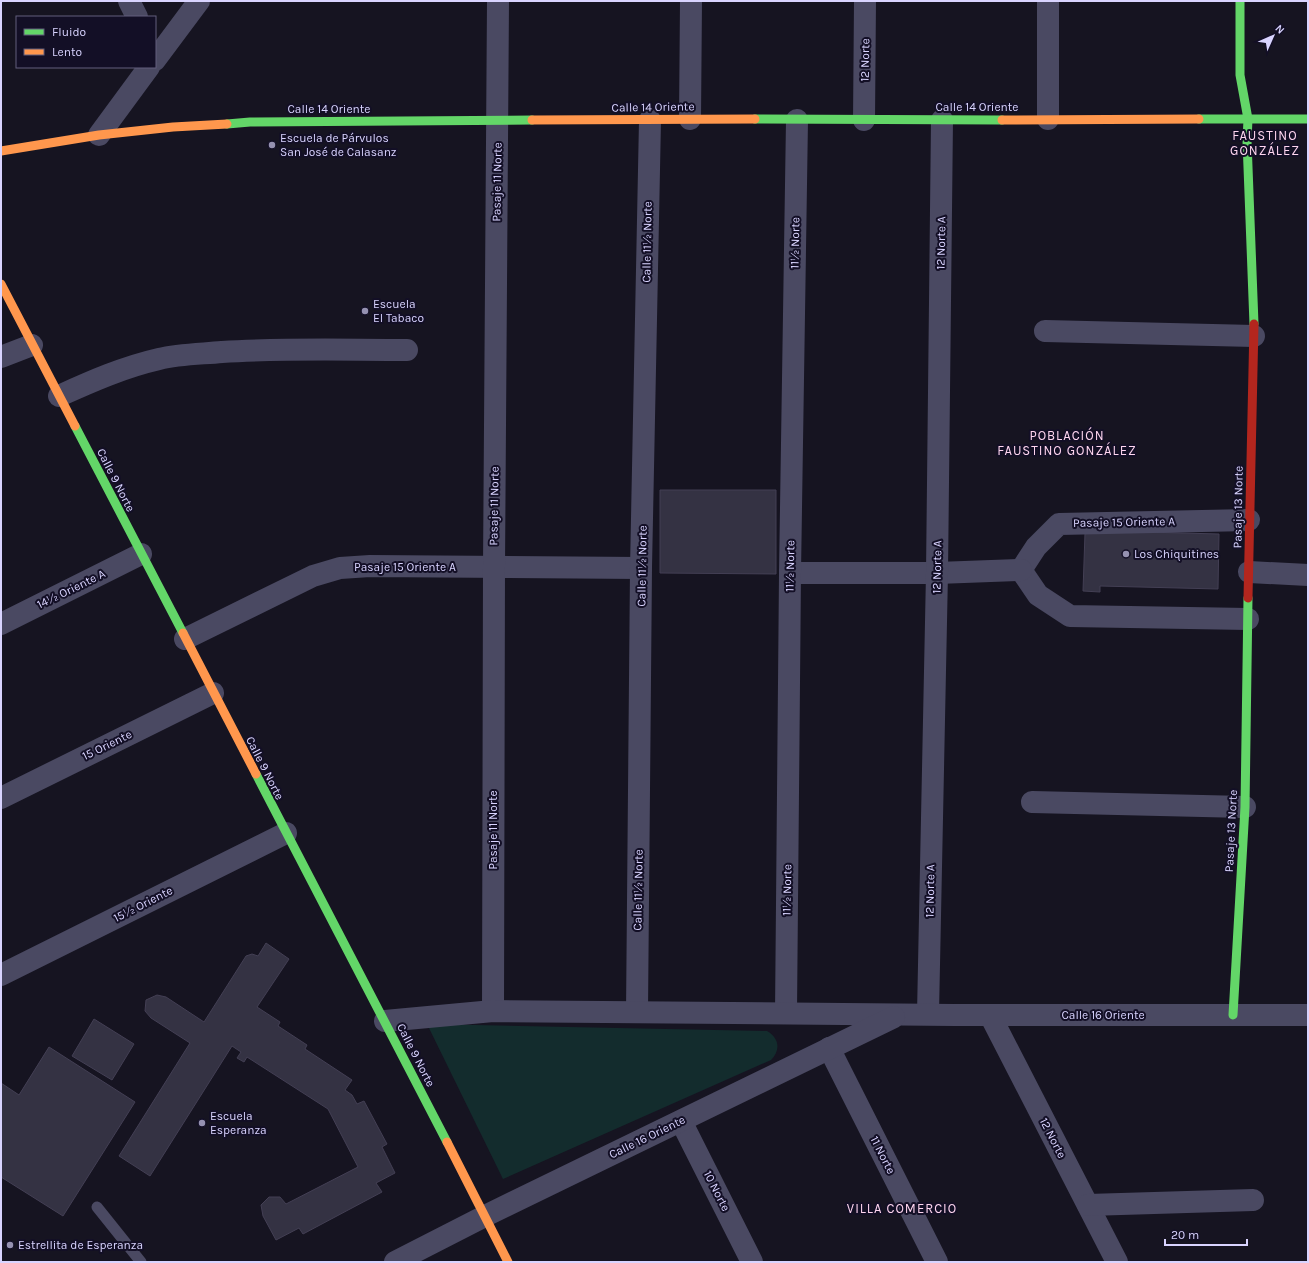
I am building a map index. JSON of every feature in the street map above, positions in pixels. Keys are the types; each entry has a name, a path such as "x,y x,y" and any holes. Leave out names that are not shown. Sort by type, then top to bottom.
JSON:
{"street":[{"path":"129,1 136,16"},
{"path":"156,56 200,1"},
{"name":"Pasaje 11 Norte","path":"493,1011 498,1"},
{"path":"690,119 691,1"},
{"name":"12 Norte","path":"864,120 865,1"},
{"path":"1048,1 1048,119"},
{"name":"Pasaje 13 Norte","path":"1233,1015 1245,807 1249,520 1254,336 1248,119 1240,75 1240,1"},
{"path":"99,135 147,68"},
{"name":"Calle 14 Oriente","path":"1,151 99,135 173,127 250,122 690,119 1308,119"},
{"name":"Calle 11½ Norte","path":"637,1012 641,568 650,120"},
{"name":"11½ Norte","path":"786,1013 790,573 797,120"},
{"name":"12 Norte A","path":"928,1014 937,573 942,120"},
{"name":"Calle 9 Norte","path":"1,284 385,1021 508,1262"},
{"path":"1045,331 1254,336"},
{"path":"1,357 32,345"},
{"path":"59,396 97,379 132,367 160,359 194,354 252,350 407,350"},
{"name":"Pasaje 15 Oriente A","path":"1021,570 1036,547 1059,524 1249,520"},
{"name":"14½ Oriente A","path":"1,624 141,554"},
{"name":"Pasaje 15 Oriente A","path":"185,639 314,576 340,568 370,566 641,568"},
{"path":"790,573 937,573 1021,570 1038,595 1070,616 1248,618"},
{"path":"1249,572 1308,575"},
{"name":"15 Oriente","path":"1,798 213,692"},
{"path":"1032,802 1245,807"},
{"name":"15½ Oriente","path":"1,975 286,833"},
{"name":"Calle 16 Oriente","path":"385,1021 493,1011 990,1015 1308,1015"},
{"name":"Calle 16 Oriente","path":"395,1262 485,1216 899,1014"},
{"name":"12 Norte","path":"990,1015 1117,1262"},
{"name":"11 Norte","path":"829,1048 937,1262"},
{"name":"10 Norte","path":"681,1120 752,1262"},
{"path":"1088,1205 1253,1200"}],"lane":[{"path":"97,1207 141,1262"}],"green space":[{"path":"427,1024 767,1031 774,1037 777,1048 771,1060 503,1179"}],"building":[{"path":"660,490 776,490 776,574 660,573"},
{"name":"Los Chiquitines","path":"1108,531 1219,534 1218,589 1100,586 1100,592 1083,591 1085,533","holes":["1168,551 1183,552 1183,556 1167,556"]},
{"path":"266,943 289,959 257,1007 280,1022 278,1026 307,1045 305,1049 352,1080 345,1090 352,1095 357,1104 364,1101 387,1144 382,1147 395,1173 376,1183 382,1192 303,1234 299,1228 276,1240 263,1216 261,1205 269,1197 280,1197 286,1204 358,1167 328,1109 247,1057 244,1062 237,1058 241,1052 232,1046 150,1176 119,1156 190,1043 151,1018 145,1011 146,1000 157,995 166,997 204,1022 246,956 252,954 258,956"},
{"path":"94,1019 134,1044 112,1080 72,1056"},
{"path":"49,1047 135,1102 63,1216 1,1177 1,1083 19,1095"}],"traffic: fast":[{"path":"1240,1 1240,75 1248,119 1247,141 1254,324"},
{"path":"755,119 1002,120"},
{"path":"1199,119 1308,119"},
{"path":"227,124 250,122 532,120"},
{"path":"75,426 183,633"},
{"path":"1233,1015 1245,807 1248,598"},
{"path":"256,774 447,1142"}],"traffic: slow":[{"path":"532,120 755,119"},
{"path":"1002,120 1199,119"},
{"path":"1,151 99,135 173,127 227,124"},
{"path":"1,284 75,426"},
{"path":"183,633 256,774"},
{"path":"447,1142 508,1262"}],"traffic: jam":[{"path":"1248,598 1254,324"}],"place":[{"name":"Escuela de Párvulos San José de Calasanz","path":"272,145"},
{"name":"Escuela El Tabaco","path":"365,311"},
{"name":"Los Chiquitines","path":"1126,554"},
{"name":"Escuela Esperanza","path":"202,1123"},
{"name":"Estrellita de Esperanza","path":"10,1245"}],"district":[{"name":"FAUSTINO GONZÁLEZ","path":"1265,142"},
{"name":"POBLACIÓN FAUSTINO GONZÁLEZ","path":"1067,442"},
{"name":"VILLA COMERCIO","path":"902,1208"}]}
